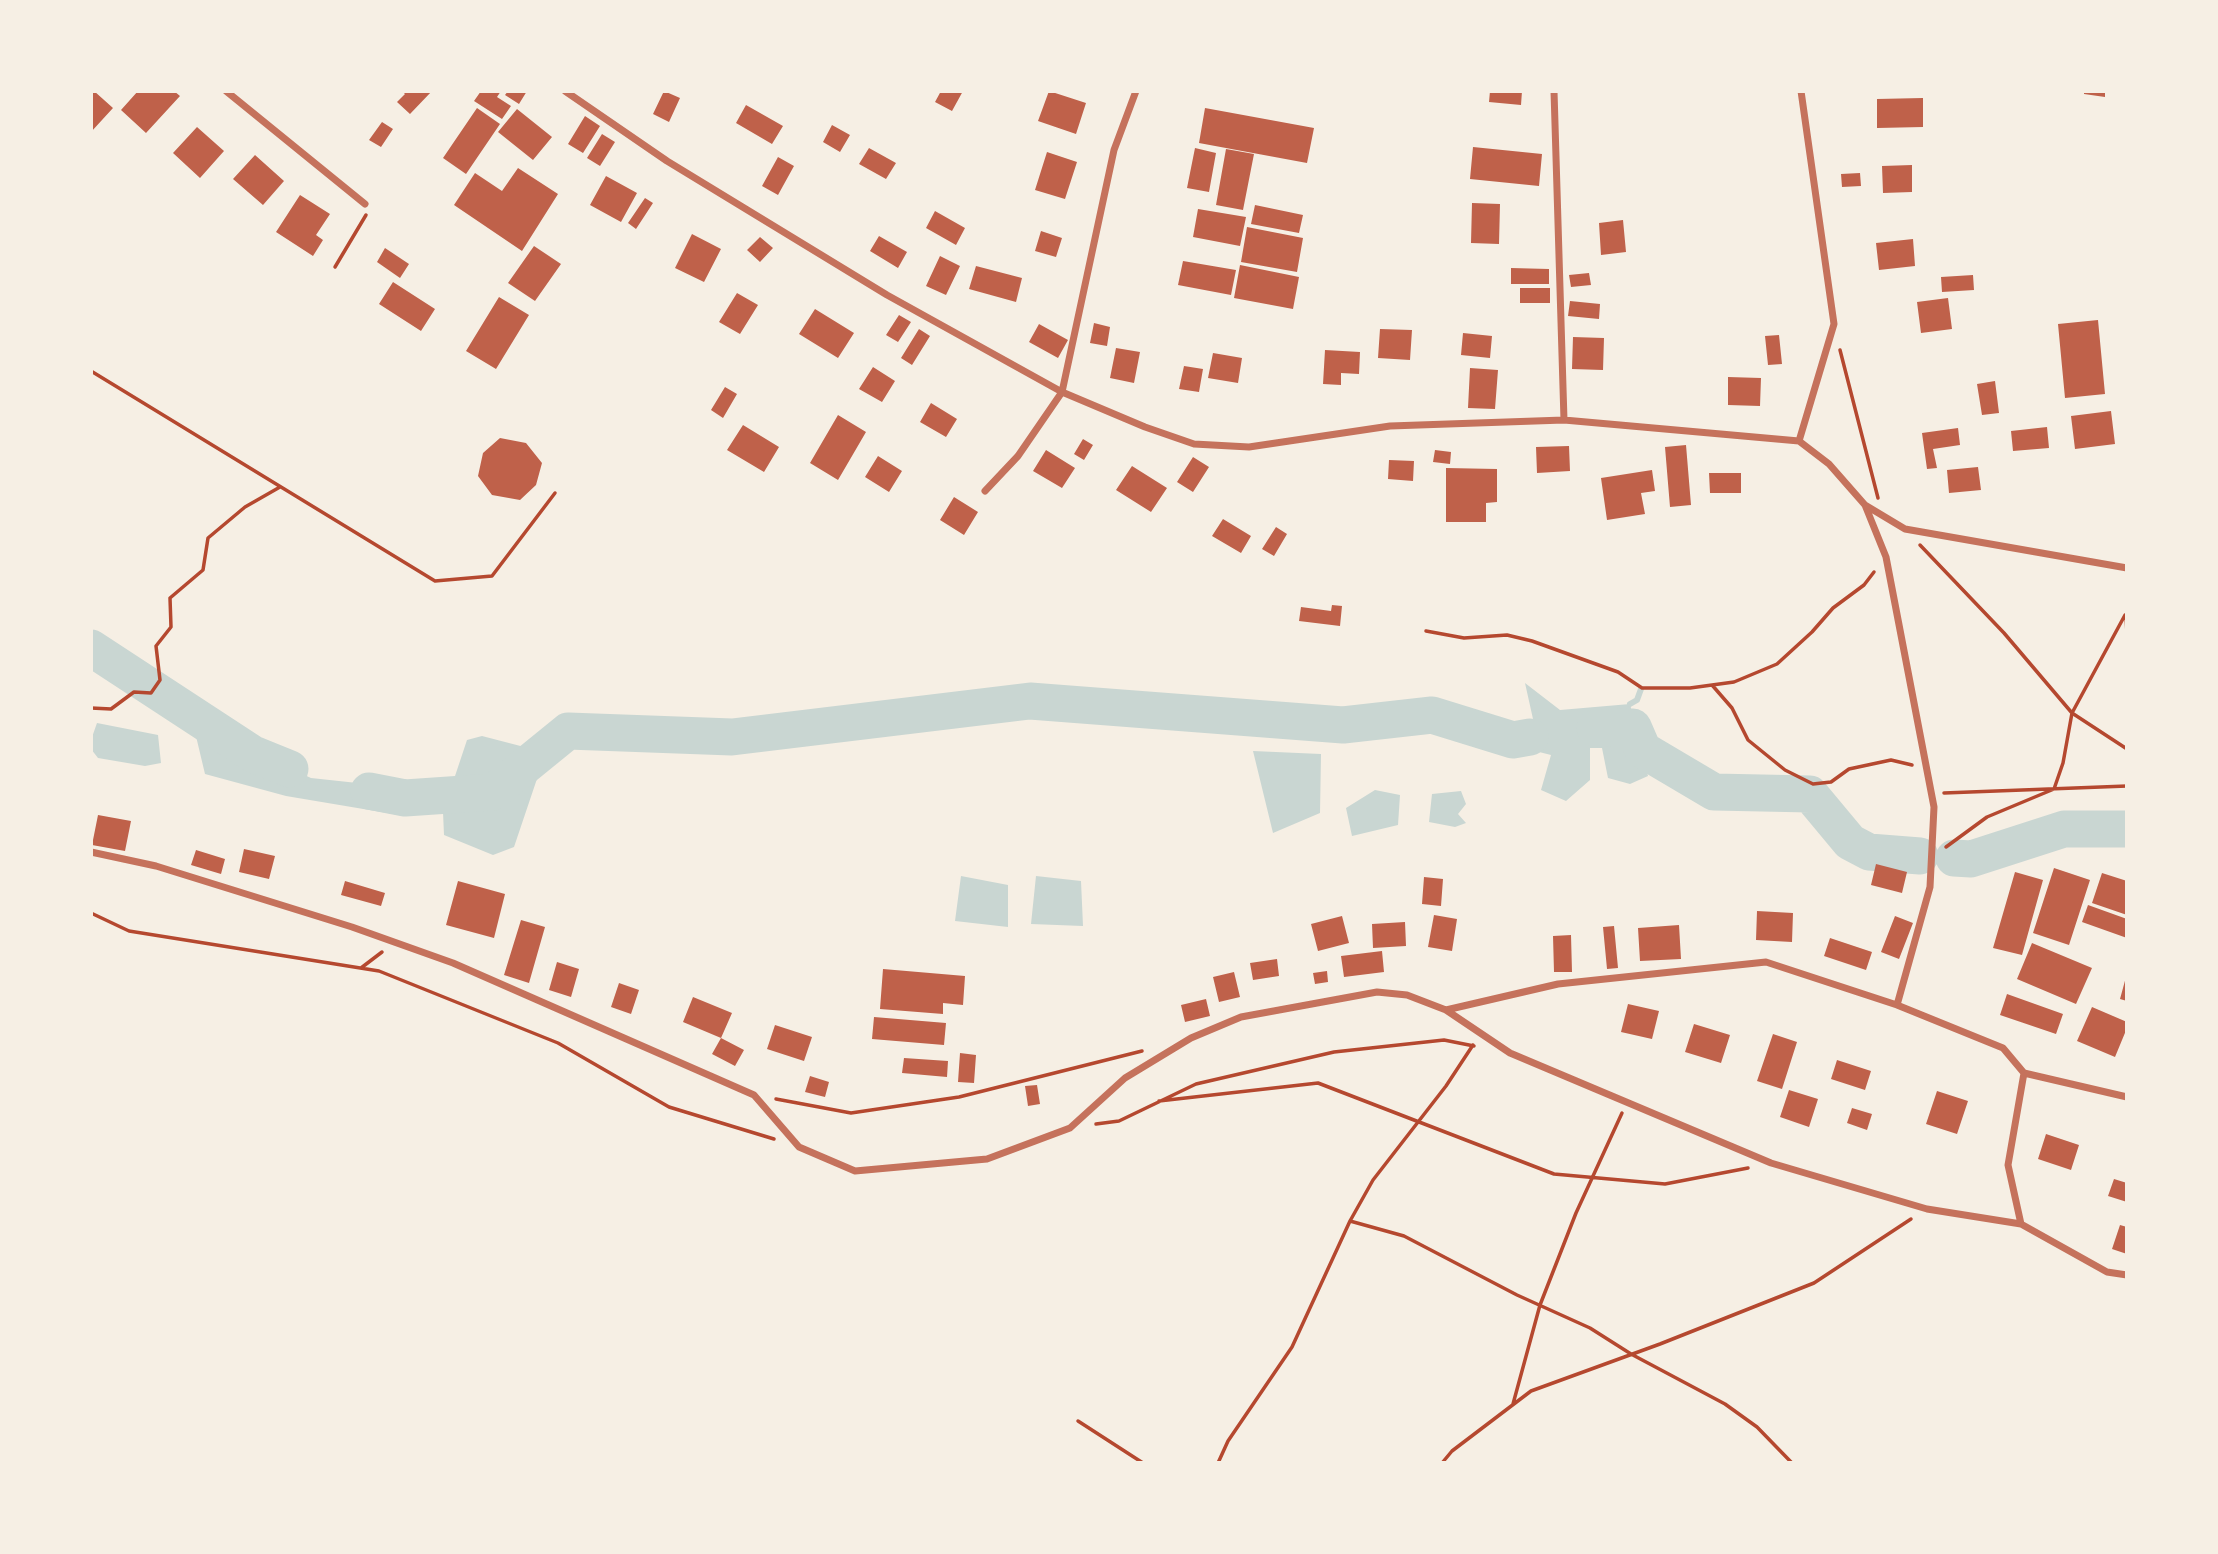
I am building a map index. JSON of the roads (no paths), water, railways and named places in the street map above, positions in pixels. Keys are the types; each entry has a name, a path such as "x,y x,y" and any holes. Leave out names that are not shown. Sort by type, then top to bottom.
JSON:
{"street":[{"path":"226,91 365,204"},
{"path":"565,91 667,161 887,295 1062,392 1145,427 1194,444 1249,447 1390,426 1564,419 1799,441 1829,464 1865,505 1886,557 1932,794 1934,807 1930,887 1897,1005"},
{"path":"985,491 1018,456 1062,392 1114,150 1136,91"},
{"path":"1554,91 1564,419"},
{"path":"1799,441 1834,324 1801,91"},
{"path":"1865,505 1905,529 2127,568"},
{"path":"91,852 156,866 453,963 754,1095 799,1147 855,1171 986,1159 1070,1128 1125,1078 1191,1038 1241,1017 1377,992 1407,995 1446,1010 1510,1054 1771,1163 1927,1209 2021,1223 2106,1272 2127,1275"},
{"path":"1446,1010 1558,984 1766,962 1897,1005 2003,1048 2024,1073 2127,1097"},
{"path":"2021,1223 2008,1165 2024,1073"}],"waterway":[{"path":"91,648 253,754 290,769"},
{"path":"1630,704 1637,700 1641,689"},
{"path":"369,791 405,798 493,792 568,731 732,737 1030,701 1343,725 1432,715 1513,740 1530,737"},
{"path":"1595,728 1633,727 1643,750 1714,792 1810,794 1850,842 1869,852 1920,856"},
{"path":"1954,858 1971,859 2064,829 2127,829"}]}
